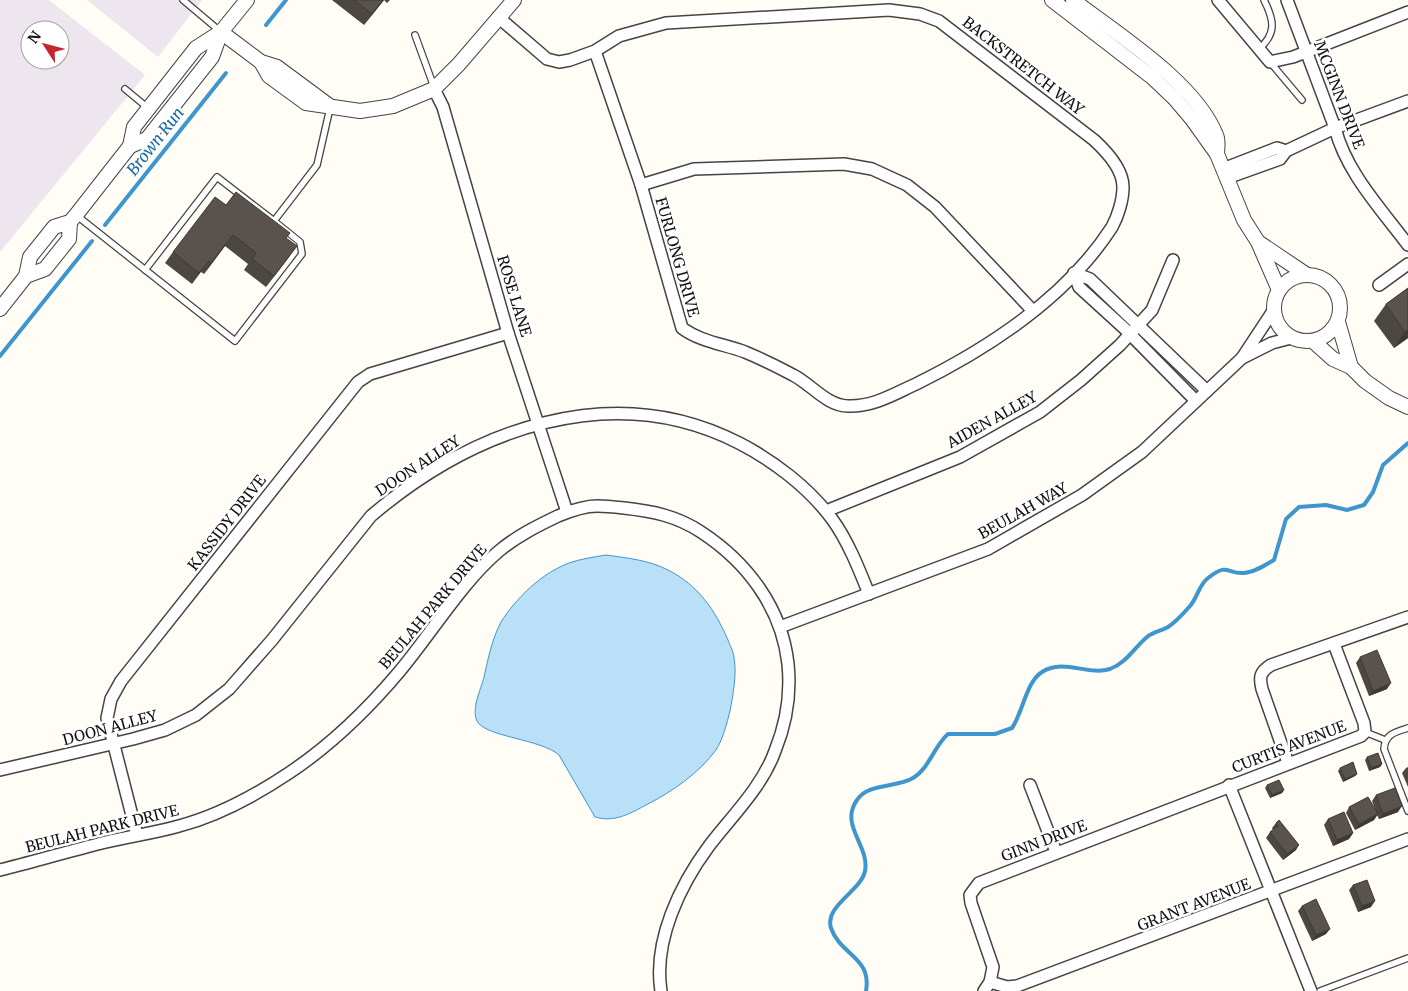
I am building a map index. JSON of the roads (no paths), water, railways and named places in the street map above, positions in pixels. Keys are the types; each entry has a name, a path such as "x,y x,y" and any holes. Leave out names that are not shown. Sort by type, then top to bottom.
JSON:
{"street":[{"path":"0,309 26,276 30,257 54,227 73,218 130,146 134,128 196,48 221,32 247,0"},
{"path":"221,32 261,62 277,67 331,107 360,111 393,106 434,89 459,64 514,0"},
{"path":"1052,0 1153,78 1175,99 1217,154 1244,220 1258,242 1279,290"},
{"path":"1073,0 1158,66 1188,92 1204,113 1217,137 1217,154"},
{"path":"1218,0 1270,62 1306,51 1408,12"},
{"name":"MCGINN DRIVE","path":"1287,0 1335,128 1339,145 1358,178 1408,245"},
{"name":"BACKSTRETCH WAY","path":"498,17 547,59 559,62 595,51 618,36 666,23 889,10 920,14 939,21 1109,154 1123,185 1121,203 1112,226 1074,273"},
{"path":"130,146 147,139 212,57 221,32"},
{"name":"FURLONG DRIVE","path":"595,51 640,185 682,328 702,340 746,353 795,376 833,404 861,406 886,399 938,373 998,337 1033,311 1074,273"},
{"name":"ROSE LANE","path":"434,89 443,107 508,333 567,512"},
{"path":"1225,173 1280,159 1286,151 1335,128 1408,101"},
{"path":"640,185 694,169 844,164 872,169 907,185 935,207 1033,311"},
{"path":"26,276 46,269 69,239 73,218"},
{"path":"1258,242 1307,275"},
{"name":"AIDEN ALLEY","path":"826,511 960,457 1040,412 1081,380 1134,330 1152,310 1173,260"},
{"path":"1379,285 1408,264"},
{"path":"1074,273 1079,287 1207,391"},
{"path":"1338,322 1328,334 1313,342 1302,342 1292,338 1279,327 1273,311 1279,290 1291,279 1307,275 1318,276 1328,282 1335,290 1340,305 1338,322 1351,367"},
{"name":"BEULAH WAY","path":"780,627 988,549 1082,495 1142,452 1242,358 1273,311"},
{"path":"1134,330 1196,401"},
{"name":"KASSIDY DRIVE","path":"137,835 107,718 110,699 121,681 358,382 370,374 508,333"},
{"name":"BEULAH WAY","path":"1242,358 1272,343 1292,338"},
{"path":"1313,342 1333,359 1351,367 1365,381 1389,398 1408,407"},
{"name":"DOON ALLEY","path":"0,770 114,744 165,730 196,715 229,689 272,640 371,516 390,500 465,451 511,432 539,424 602,412 640,414 677,419 721,434 760,454 795,481 826,511 855,561 869,594"},
{"name":"BEULAH PARK DRIVE","path":"0,870 137,835 182,826 241,801 288,774 336,740 398,674 477,573 493,557 535,526 567,512 597,506 668,515 694,527 735,557 756,582 773,609 780,627 786,649 789,692 775,753 754,789 708,847 688,877 663,941 660,961 660,991"},
{"path":"1288,763 1262,689 1259,678 1262,671 1271,665 1408,617"},
{"name":"CURTIS AVENUE","path":"1311,991 1229,786 1361,736 1365,732 1361,715 1334,644"},
{"path":"1030,785 1056,852"},
{"name":"GINN DRIVE","path":"987,987 993,966 971,903 970,896 973,889 987,879 1229,786"},
{"name":"GRANT AVENUE","path":"987,987 1017,986 1272,892 1408,839"}],"lane":[{"path":"183,0 221,32"},
{"path":"1259,49 1269,40 1272,29 1269,11 1264,0"},
{"path":"415,35 434,89"},
{"path":"1270,62 1302,100"},
{"path":"125,89 149,108"},
{"path":"274,221 317,165 331,107"},
{"path":"73,218 145,270 235,341 302,254 300,242 217,177 145,270"},
{"path":"1408,728 1391,734 1385,740 1384,750 1408,811"},
{"path":"1365,732 1385,740"},
{"path":"1320,991 1408,958"}],"water":[{"path":"606,555 653,564 679,576 697,591 723,629 733,651 735,671 730,711 723,736 716,750 702,766 685,781 648,804 629,814 616,818 602,819 595,817 559,755 540,745 491,731 477,721 475,711 495,635 501,622 514,604 530,587 559,567 578,560"}],"waterway":[{"name":"Brown Run","path":"266,25 286,0"},
{"name":"Brown Run","path":"105,225 226,73"},
{"name":"Brown Run","path":"0,356 92,241"},
{"path":"866,991 867,980 860,963 835,937 830,920 833,913 857,885 865,871 863,853 851,818 852,809 857,800 875,788 906,781 919,774 948,734 995,734 1012,728 1028,690 1042,672 1050,668 1059,667 1102,671 1116,666 1126,659 1147,637 1168,627 1177,620 1193,603 1205,581 1215,573 1224,570 1247,573 1274,560 1286,519 1299,507 1326,505 1347,510 1364,505 1373,492 1383,465 1408,443"}]}
